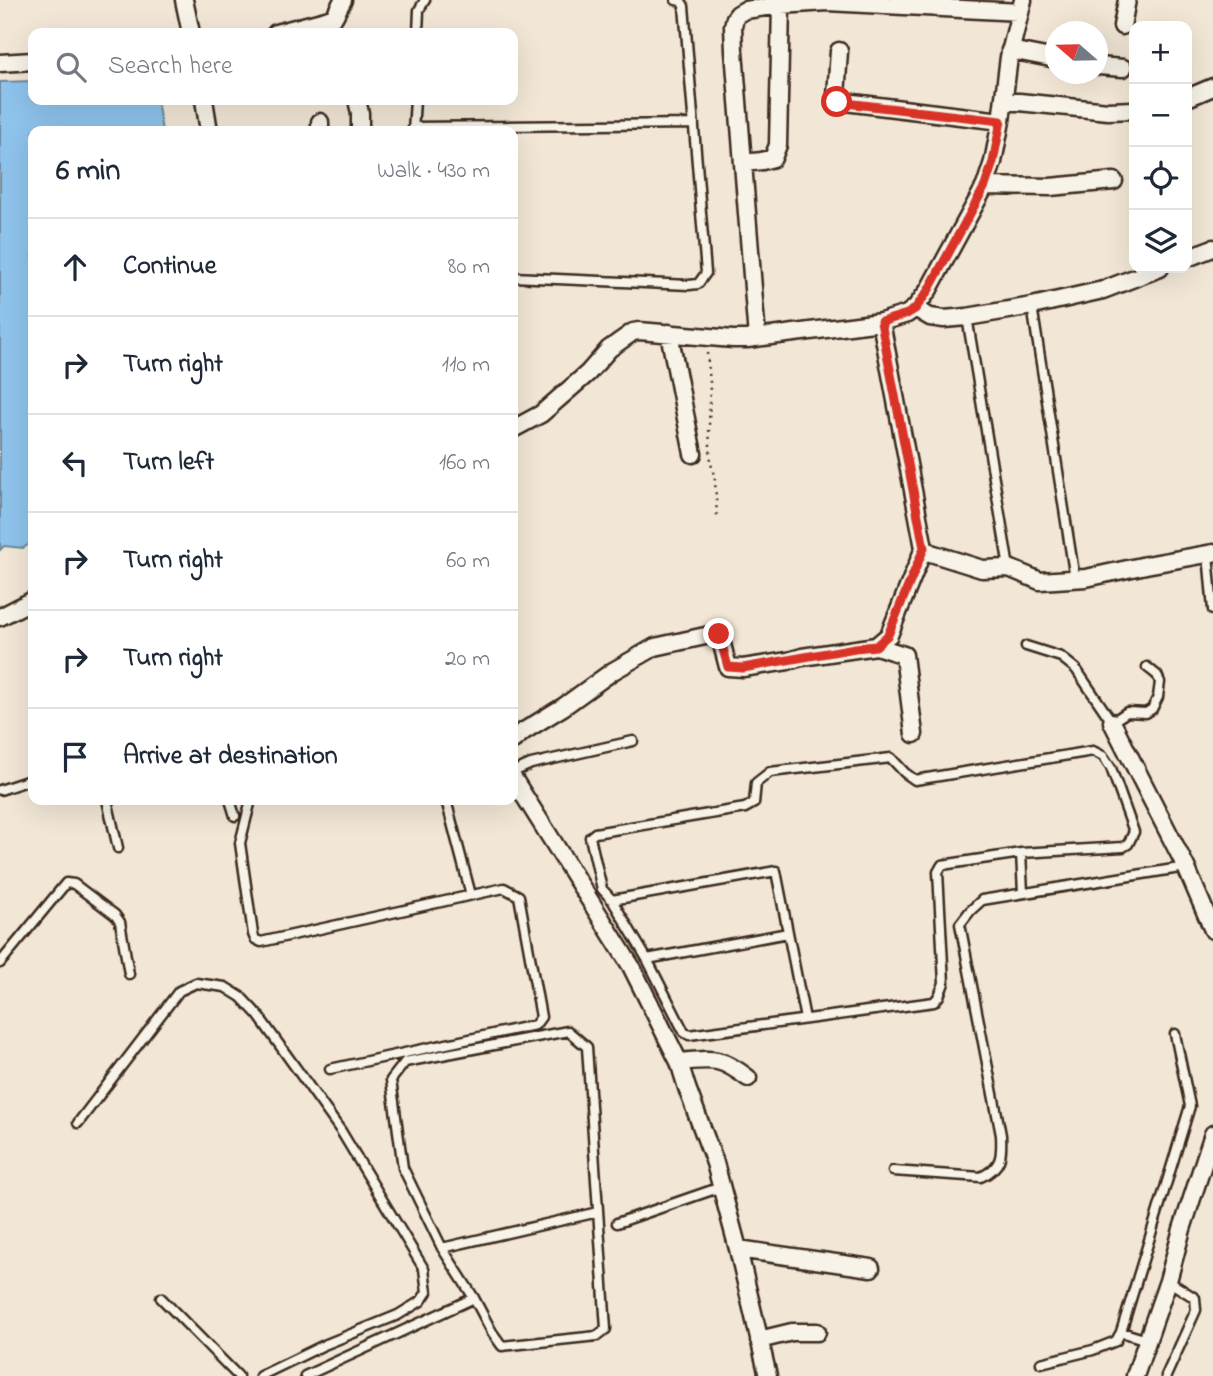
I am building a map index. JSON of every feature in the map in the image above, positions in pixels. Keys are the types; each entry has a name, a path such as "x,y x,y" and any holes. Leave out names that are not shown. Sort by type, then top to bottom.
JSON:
{"street":[{"path":"184,0 190,28"},
{"path":"295,28 334,17 342,0"},
{"path":"1122,26 1127,0"},
{"path":"743,163 773,158 778,145 781,3"},
{"path":"518,426 541,414 588,373 609,349 633,332 733,339 757,338 881,322 915,309 928,291 985,186 993,162 1010,50 1021,6 781,3 745,9 735,18 734,51 757,338"},
{"path":"334,17 339,28"},
{"path":"1010,50 1045,57"},
{"path":"839,51 837,102 1001,121"},
{"path":"0,63 28,61"},
{"path":"1108,67 1123,68"},
{"path":"1192,95 1213,87"},
{"path":"1004,102 1108,111 1129,110"},
{"path":"205,105 208,126"},
{"path":"358,105 360,126"},
{"path":"985,186 1049,187 1114,181"},
{"path":"1192,256 1213,248"},
{"path":"915,309 930,317 967,317 1103,290 1147,273"},
{"path":"876,646 888,635 924,548 881,322"},
{"path":"669,333 693,454"},
{"path":"924,548 931,553 982,569 1009,568 1040,581 1075,579 1210,554"},
{"path":"0,617 28,603"},
{"path":"518,736 613,671 654,647 719,634 728,667 743,668 876,646 904,655 914,734"},
{"path":"1112,722 1186,867 1213,930"},
{"path":"518,786 631,965 679,1062 715,1163 768,1376"},
{"path":"679,1062 720,1060 748,1078"},
{"path":"1135,1376 1168,1281 1213,1134"},
{"path":"738,1249 871,1268"},
{"path":"759,1340 792,1332 817,1332"}],"lane":[{"path":"418,28 419,10 425,0"},
{"path":"518,277 689,285 698,284 706,273 684,6 677,0"},
{"path":"413,126 415,105"},
{"path":"518,127 694,124"},
{"path":"1032,306 1075,579"},
{"path":"967,317 1009,568"},
{"path":"1210,554 1213,610"},
{"path":"1026,646 1061,657 1076,669 1112,722 1127,712 1146,713 1152,709 1158,697 1160,682 1147,667"},
{"path":"518,770 531,764 633,741"},
{"path":"1093,751 1103,756 1111,768 1134,832 1124,846 1021,853 942,865 938,872 944,983 934,1002 805,1020 689,1035 684,1032 647,959 612,900 602,889 590,837 595,832 745,808 754,803 755,783 770,772 891,758 915,780 1093,751"},
{"path":"0,790 28,781"},
{"path":"108,805 118,848"},
{"path":"232,805 235,816"},
{"path":"250,805 240,843 253,934 255,939 261,942 504,888 519,896 541,1017 536,1025 330,1069"},
{"path":"447,805 471,895"},
{"path":"1021,853 1023,893"},
{"path":"893,1171 981,1177 992,1171 999,1161 1001,1135 960,924 970,911 982,900 1186,867"},
{"path":"612,900 776,871 805,1020"},
{"path":"0,963 66,884 74,884 116,915 120,922 129,974"},
{"path":"647,959 788,933"},
{"path":"78,1123 179,990 196,983 225,987 241,996 258,1015 341,1131 424,1269 427,1292 421,1301 398,1315 324,1345 260,1376"},
{"path":"568,1031 587,1047 598,1212 606,1329 597,1336 502,1346 442,1248 403,1168 391,1080 405,1062 568,1031"},
{"path":"1041,1363 1093,1350 1116,1341 1121,1332 1190,1106 1175,1034"},
{"path":"617,1223 721,1187"},
{"path":"442,1248 598,1212"},
{"path":"1166,1376 1196,1310 1195,1298 1168,1281"},
{"path":"161,1298 238,1376"},
{"path":"305,1376 474,1298"},
{"path":"1121,1332 1147,1340"}],"path":[{"path":"705,337 710,382 710,452 717,517"}],"water":[{"path":"28,81 28,105 158,105 161,126 28,126 28,545 23,548 4,546 0,550 0,82"}],"route":[{"path":"719,634 728,667 743,668 876,646 888,635 924,548 881,322 915,309 928,291 985,186 1001,121 837,102"}]}
